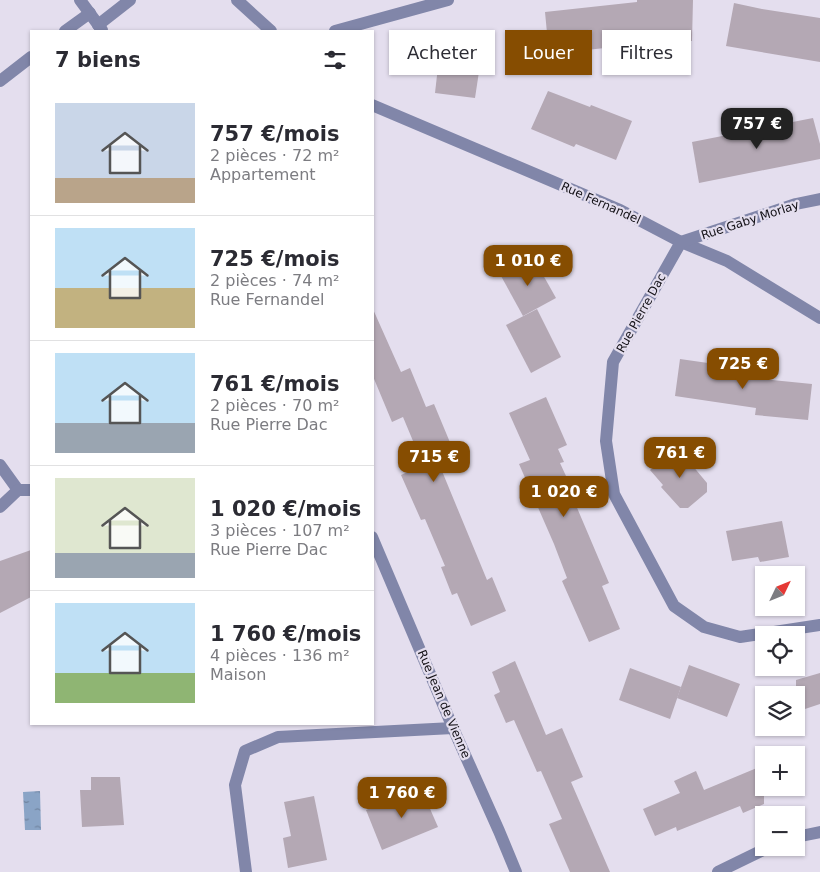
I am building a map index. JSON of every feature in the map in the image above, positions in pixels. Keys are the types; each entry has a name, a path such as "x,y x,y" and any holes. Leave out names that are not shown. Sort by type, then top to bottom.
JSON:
{"street":[{"path":"80,0 101,28 130,0"},
{"path":"237,0 270,30"},
{"path":"338,30 448,0"},
{"path":"66,30 90,12"},
{"path":"0,81 30,58"},
{"name":"Rue Fernandel","path":"374,106 620,210 680,242 727,261 820,318"},
{"name":"Rue Gaby Morlay","path":"680,242 796,204 820,199"},
{"name":"Rue Pierre Dac","path":"680,242 613,362 606,441 614,494 674,606 704,627 740,637 820,625"},
{"path":"0,465 25,490 0,507"},
{"name":"Rue Jean de Vienne","path":"374,542 516,872"},
{"path":"246,872 235,785 245,751 278,737 453,728"},
{"path":"805,835 820,832"},
{"path":"718,872 755,854"}],"water":[{"path":"40,791 41,830 25,830 23,792"}],"building":[{"path":"637,0 693,0 692,41 691,30 602,30 602,48 592,49 592,30 547,30 545,12 637,2"},
{"path":"734,3 820,18 820,62 726,46"},
{"path":"437,75 478,75 475,98 435,93"},
{"path":"548,91 632,121 616,160 576,144 574,147 531,129"},
{"path":"813,118 820,144 820,159 699,183 692,142"},
{"path":"534,259 556,298 523,316 501,276"},
{"path":"537,309 561,357 531,373 506,325"},
{"path":"374,311 401,372 410,368 426,407 434,404 454,452 437,459 487,580 492,577 506,611 471,626 457,593 452,595 441,567 445,566 425,519 421,520 401,475 423,465 403,417 392,422 374,379"},
{"path":"680,359 733,364 732,376 812,384 808,420 755,415 756,408 675,396"},
{"path":"546,397 567,445 558,449 564,462 560,463 578,502 575,503 609,583 602,586 620,629 589,642 562,581 567,578 554,544 519,464 530,460 509,413"},
{"path":"677,447 707,483 707,492 688,508 680,508 661,487 663,485 650,470"},
{"path":"782,521 789,557 760,562 758,557 732,561 726,531"},
{"path":"30,550 30,598 0,613 0,561"},
{"path":"515,661 546,735 562,728 583,777 571,782 610,872 570,872 549,824 562,819 541,771 537,772 514,720 506,723 494,695 500,692 492,672"},
{"path":"689,665 740,684 727,717 677,698"},
{"path":"630,668 681,687 670,719 619,700"},
{"path":"820,673 820,704 805,709 805,686 796,686 796,680"},
{"path":"755,769 755,796 764,796 764,804 755,806 755,808 743,813 740,806 677,831 676,827 655,836 643,809 680,793 674,781 696,771 704,790"},
{"path":"91,777 120,777 124,825 82,827 80,790 91,790"},
{"path":"421,788 438,827 382,850 366,810"},
{"path":"314,796 327,860 288,868 283,838 291,836 284,802"}]}
